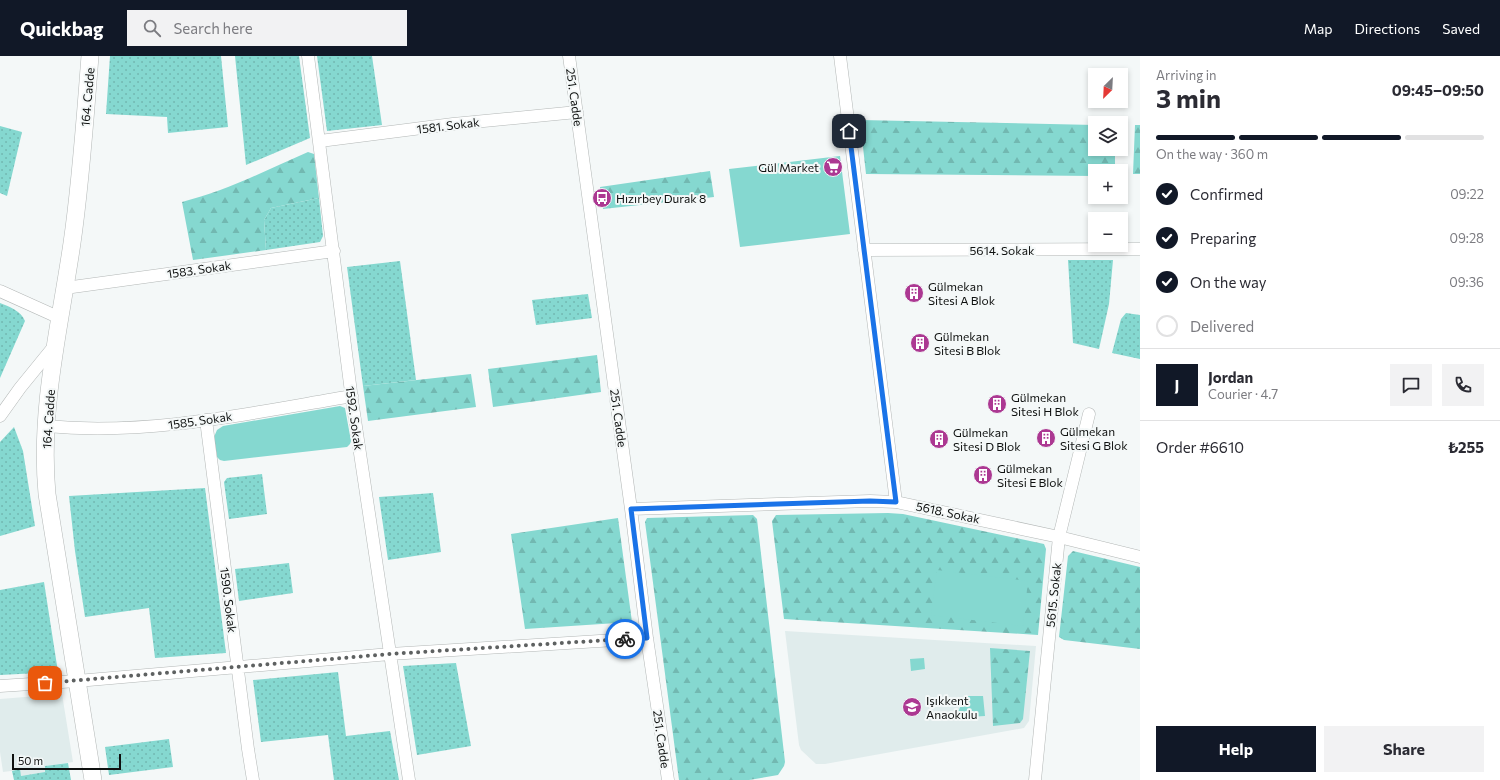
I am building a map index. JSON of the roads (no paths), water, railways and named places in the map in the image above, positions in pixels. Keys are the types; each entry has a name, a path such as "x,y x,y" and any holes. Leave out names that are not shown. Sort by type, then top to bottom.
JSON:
{"main road":[{"name":"164. Cadde","path":"90,56 78,200 55,344 46,426 45,474 93,780"}],"street":[{"name":"1592. Sokak","path":"308,56 352,396 409,780"},
{"name":"251. Cadde","path":"569,56 631,509 647,638 668,780"},
{"path":"840,56 896,502"},
{"name":"1581. Sokak","path":"320,141 577,112"},
{"name":"5614. Sokak","path":"864,250 1140,250"},
{"name":"1583. Sokak","path":"65,288 334,251"},
{"path":"0,291 60,318"},
{"path":"0,416 55,344"},
{"name":"1585. Sokak","path":"46,426 113,428 159,426 206,420 352,396"},
{"name":"5615. Sokak","path":"1035,780 1059,537 1089,414"},
{"name":"1590. Sokak","path":"206,420 253,780"},
{"name":"5618. Sokak","path":"631,509 870,501 896,502 1059,537 1140,557"},
{"path":"0,686 77,681 390,654 647,638"}],"place":[{"name":"Gül Market","path":"833,167"},
{"name":"Hızırbey Durak 8","path":"602,198"},
{"name":"Gülmekan Sitesi A Blok","path":"914,293"},
{"name":"Gülmekan Sitesi B Blok","path":"920,343"},
{"name":"Gülmekan Sitesi H Blok","path":"997,404"},
{"name":"Gülmekan Sitesi G Blok","path":"1046,438"},
{"name":"Gülmekan Sitesi D Blok","path":"939,439"},
{"name":"Gülmekan Sitesi E Blok","path":"983,475"},
{"name":"Işıkkent Anaokulu","path":"912,707"}]}
